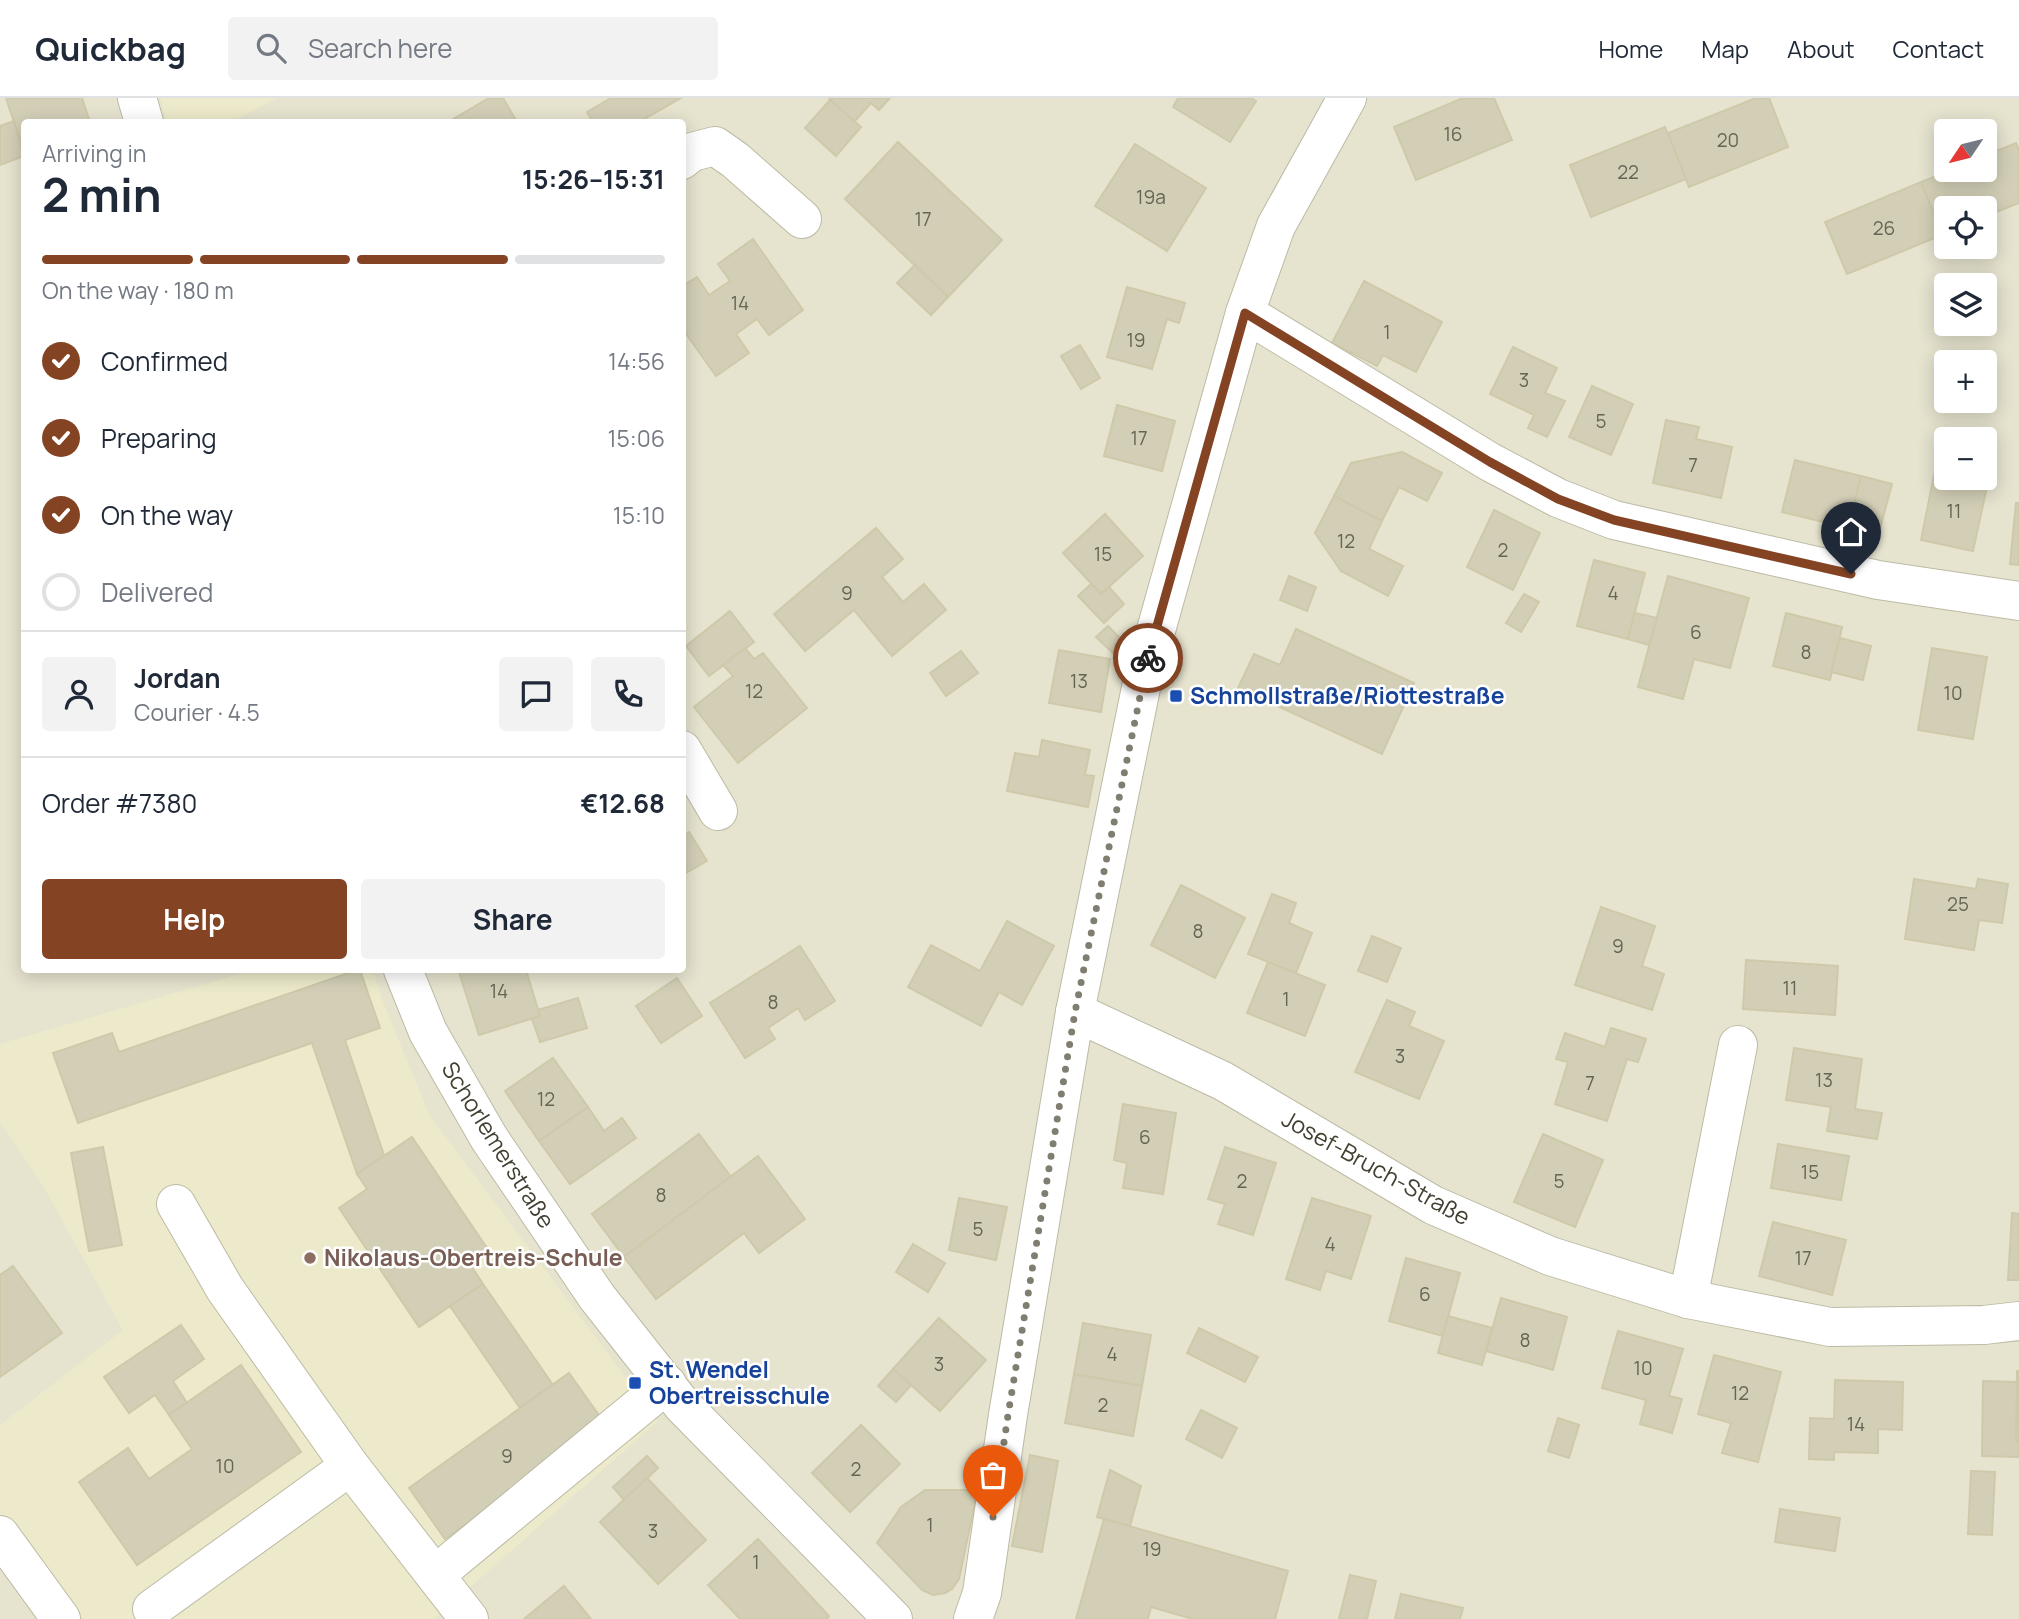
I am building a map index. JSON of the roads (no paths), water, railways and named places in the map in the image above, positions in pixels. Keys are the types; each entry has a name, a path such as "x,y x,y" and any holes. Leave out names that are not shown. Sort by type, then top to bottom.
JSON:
{"street":[{"path":"136,98 143,119"},
{"path":"973,1619 982,1593 1010,1402 1075,1012 1144,673 1245,313 1276,226 1347,98"},
{"path":"686,157 692,152 715,146 735,160 802,219"},
{"path":"1245,313 1490,462 1558,499 1614,520 1878,580 2019,601"},
{"path":"686,757 718,811"},
{"name":"Schorlemerstraße","path":"405,973 428,1032 489,1138 597,1297 683,1406 893,1619"},
{"name":"Josef-Bruch-Straße","path":"1075,1012 1223,1081 1433,1205 1550,1256 1688,1299 1830,1327 1983,1325 2019,1321"},
{"path":"1688,1299 1738,1045"},
{"path":"176,1204 225,1289 350,1466 464,1612"},
{"path":"435,1575 667,1384"},
{"path":"152,1609 350,1466"},
{"path":"0,1535 61,1619"}],"place":[{"name":"Schmollstraße/Riottestraße","path":"1176,696"},
{"name":"Nikolaus-Obertreis-Schule","path":"310,1258"},
{"name":"St. Wendel Obertreisschule","path":"635,1383"}]}
